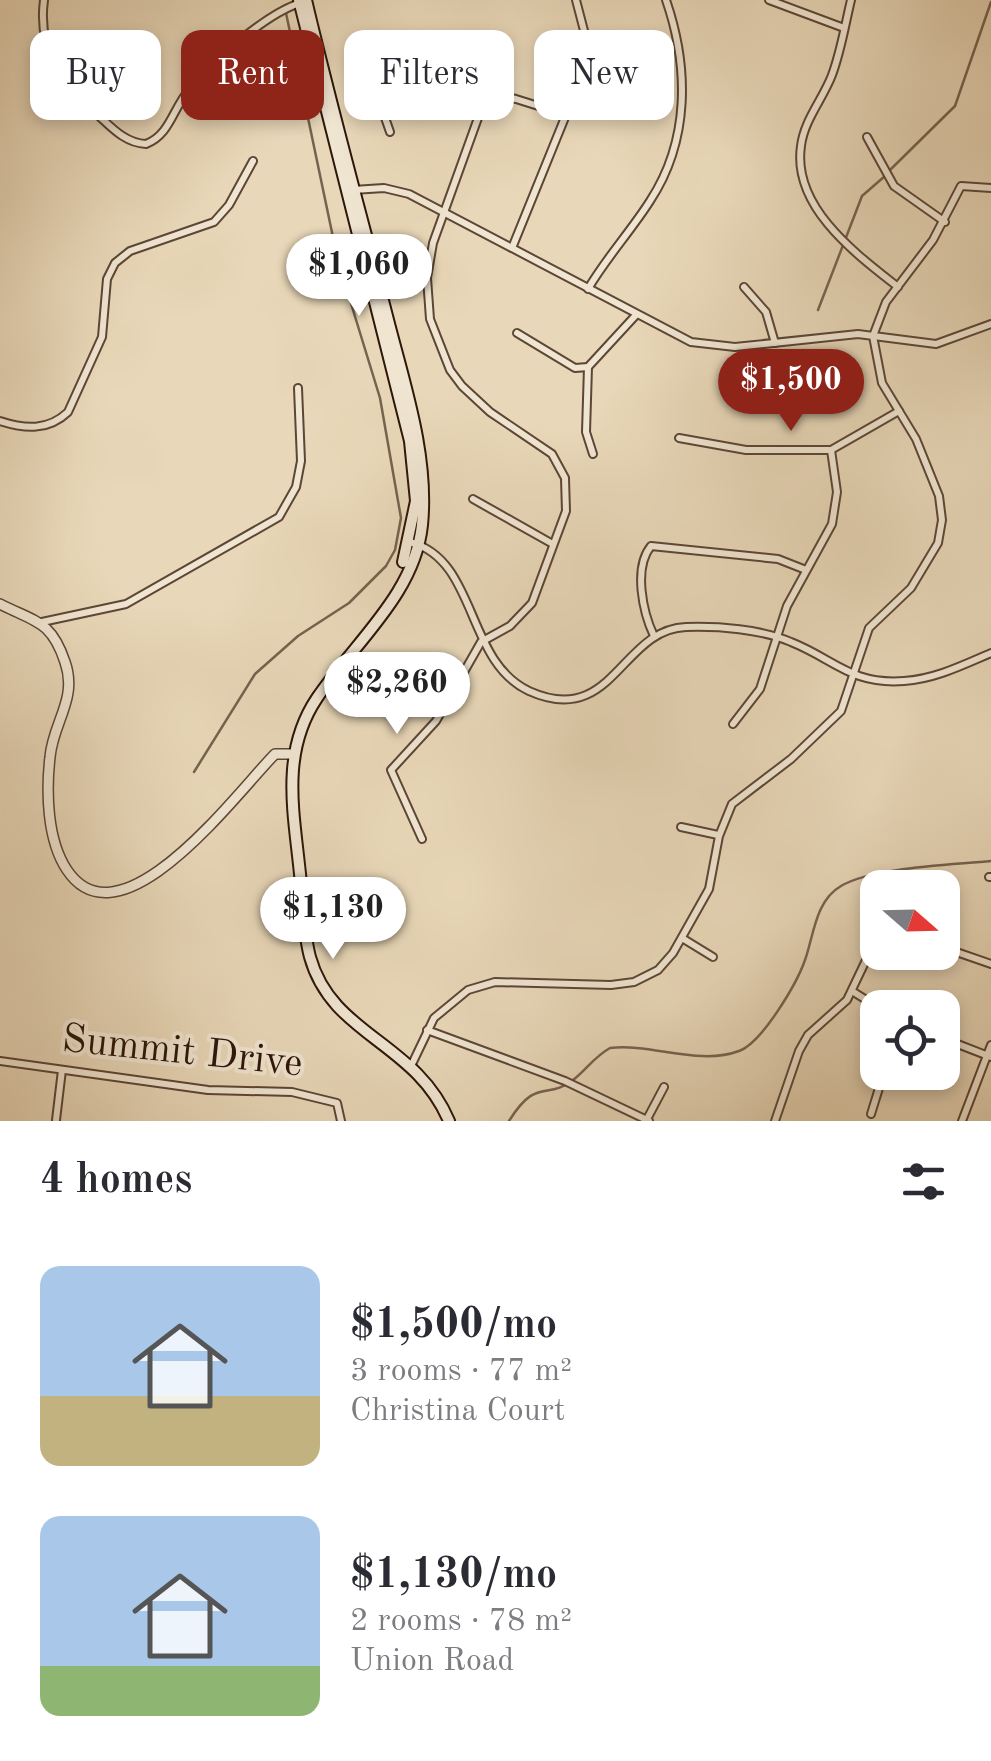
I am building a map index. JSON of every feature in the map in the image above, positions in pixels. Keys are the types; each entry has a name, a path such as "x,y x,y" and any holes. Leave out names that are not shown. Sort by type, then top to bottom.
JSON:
{"main road":[{"path":"303,1 416,433 423,500 414,543 382,615 315,700 293,754 292,818 306,940 320,984 354,1024 412,1064 438,1097 449,1121"}],"street":[{"path":"44,0 44,35 60,77 112,129 139,144 163,134 200,78 274,14 303,1"},
{"path":"576,0 582,30"},
{"path":"588,289 650,202 676,143 683,98 682,62 666,0"},
{"path":"769,0 844,28"},
{"path":"850,0 832,74 802,140 802,166 813,198 836,234 898,286"},
{"path":"386,120 390,132"},
{"path":"422,839 391,770 436,721 482,642 510,626 532,603 568,498 558,462 543,444 478,402 450,370 437,342 427,278 477,120"},
{"path":"512,248 565,120"},
{"path":"867,136 894,186 945,222"},
{"path":"0,421 36,427 49,425 68,412 102,337 106,279 114,263 130,251 214,222 253,161"},
{"path":"412,1064 427,1030 448,1002 494,982 634,982 658,970 682,938 708,889 718,836 732,804 792,759 841,711 869,628 926,568 942,520 930,468 877,368 873,336 886,302 945,222 960,186 991,188"},
{"path":"352,191 398,190 691,342 735,346 844,334 936,344 991,324"},
{"path":"744,287 766,312 775,343"},
{"path":"593,454 586,432 588,367 636,315"},
{"path":"517,333 575,368 588,367"},
{"path":"1,606 42,622 126,604 279,517 296,487 301,461 298,388"},
{"path":"679,438 746,450 832,450 899,411"},
{"path":"733,724 760,690 787,606 836,508 832,450"},
{"path":"473,499 551,543"},
{"path":"414,543 442,559 482,642 504,674 521,687 548,698 574,699 606,684 654,636 681,627 777,637 856,675 901,681 928,678 991,653"},
{"path":"654,636 642,600 646,553 651,546 778,560 806,570"},
{"path":"42,622 64,659 71,686 50,753 54,832 61,860 84,885 114,892 157,874 274,754 293,754"},
{"path":"680,827 718,836"},
{"path":"682,938 713,957"},
{"path":"960,953 991,964"},
{"path":"775,1121 808,1035 852,992 862,970"},
{"path":"852,992 860,997"},
{"path":"427,1030 565,1082 647,1121 664,1088"},
{"path":"960,1045 988,1056"},
{"path":"962,1121 991,1045"},
{"name":"Summit Drive","path":"0,1061 208,1090 292,1092 337,1103 341,1121"},
{"path":"56,1120 62,1070"},
{"path":"871,1114 878,1090"}],"waterway":[{"path":"890,170 955,106 991,2"},
{"path":"194,772 255,674 298,636 349,603 386,566 395,550 401,518 380,398 338,261 286,13"},
{"path":"818,310 862,196 885,176"},
{"path":"509,1121 527,1099 564,1086 610,1048 708,1056 748,1046 787,997 805,960 821,909 841,886 892,871 991,861"}]}
